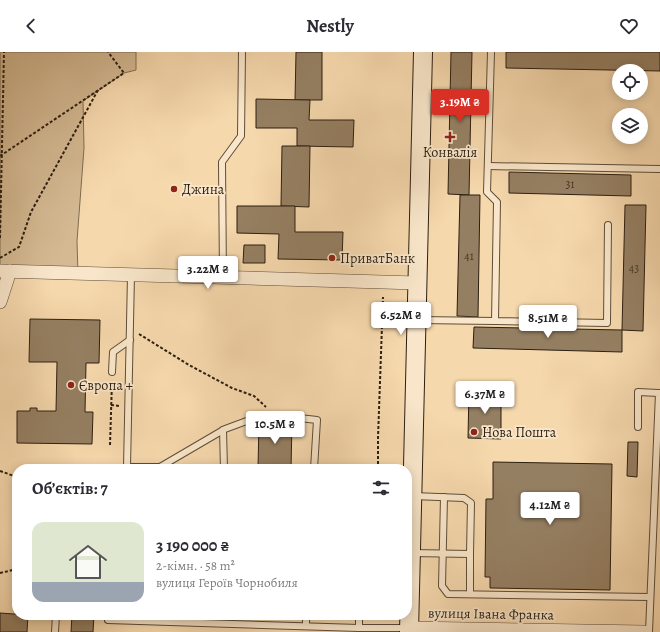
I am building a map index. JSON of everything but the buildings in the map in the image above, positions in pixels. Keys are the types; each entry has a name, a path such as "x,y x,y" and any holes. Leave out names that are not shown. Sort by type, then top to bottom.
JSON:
{"street":[{"path":"412,496 423,52"},
{"path":"0,302 5,271 417,283"},
{"path":"409,620 409,630"},
{"name":"вулиця Івана Франка","path":"409,630 644,632"}],"lane":[{"path":"223,278 222,162 241,136 242,52"},
{"path":"491,52 488,192 497,202 495,321"},
{"path":"488,166 660,169"},
{"path":"416,320 607,323 608,225"},
{"path":"127,464 131,275"},
{"path":"112,372 113,352 130,340"},
{"path":"638,427 638,392 659,393 650,598 650,632"},
{"path":"168,464 223,430 252,418 273,415 317,420 314,464"},
{"path":"223,430 224,464"},
{"path":"412,496 464,498 471,503 470,594"},
{"path":"444,497 442,586 448,594 650,598"},
{"path":"412,553 470,554"},
{"path":"55,632 56,620"},
{"path":"108,620 274,629 306,626 409,630"},
{"path":"306,620 306,626"},
{"path":"359,620 359,628"}],"path":[{"path":"0,238 4,52"},
{"path":"1,155 124,73 108,52"},
{"path":"0,258 19,247 31,212 98,90"},
{"path":"378,464 383,297"},
{"path":"130,327 189,365 232,388 254,396 273,415"},
{"path":"110,445 112,372"},
{"path":"0,471 12,476"},
{"path":"0,573 12,570"}],"shaded area":[{"path":"0,52 136,52 136,70 124,73 83,101 84,148 77,241 78,274 0,272"}],"place":[{"name":"Конвалія","path":"450,137"},
{"name":"Джина","path":"174,189"},
{"name":"ПриватБанк","path":"332,258"},
{"name":"Європа +","path":"71,385"},
{"name":"Нова Пошта","path":"474,432"}]}
